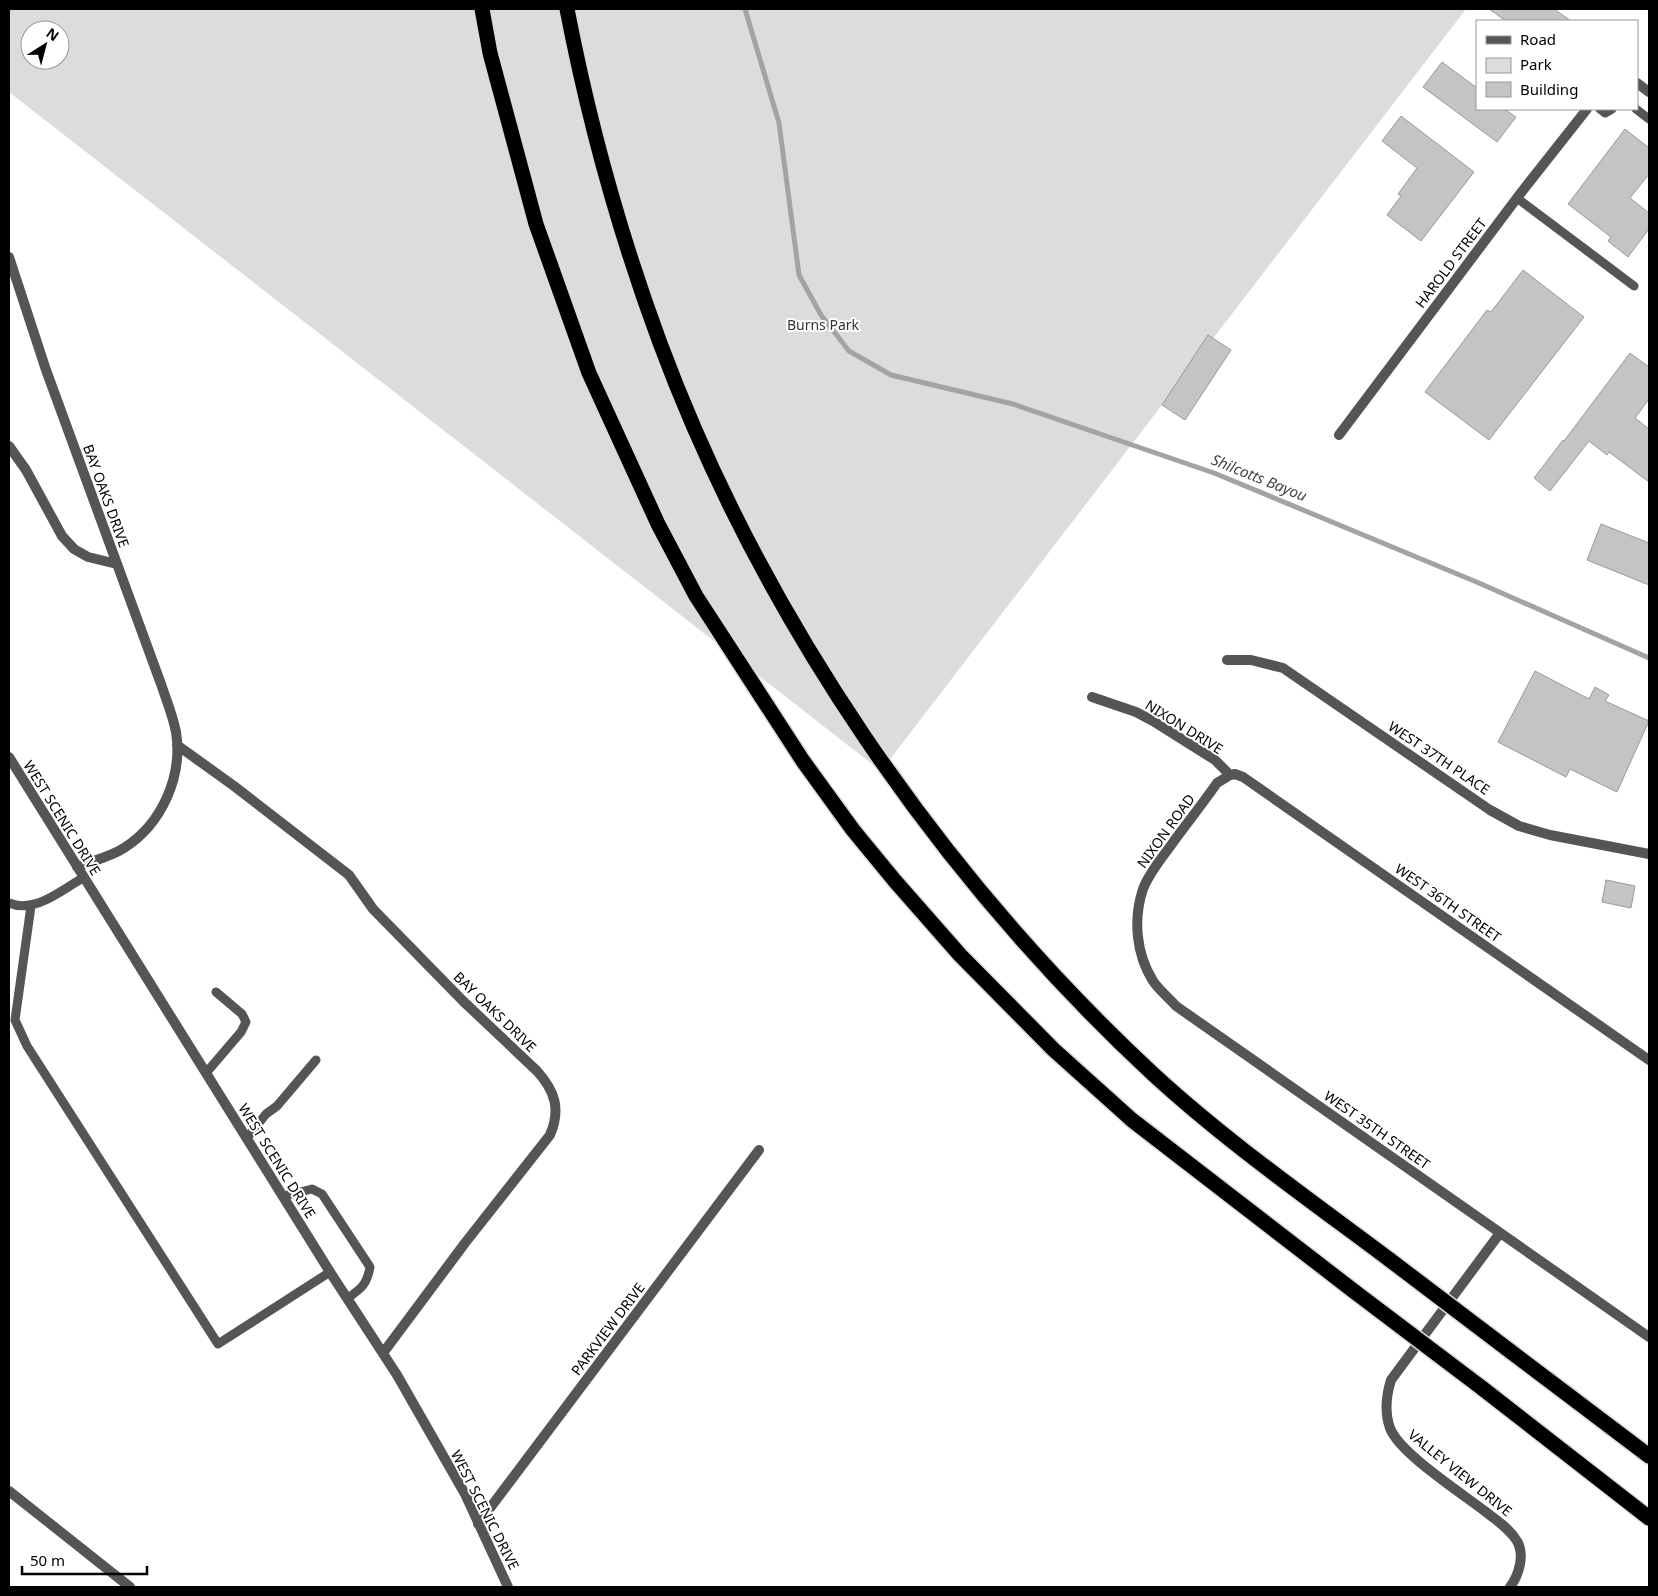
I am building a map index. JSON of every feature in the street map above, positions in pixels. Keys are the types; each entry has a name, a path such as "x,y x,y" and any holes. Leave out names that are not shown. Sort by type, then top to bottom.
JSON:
{"highway":[{"path":"482,9 490,53 536,224 589,373 654,515 696,596 803,761 853,830 960,955 1054,1050 1132,1120 1649,1518"},
{"path":"567,9 595,138 622,230 660,342 715,472 782,603 820,668 874,751 932,830 990,902 1052,972 1096,1019 1153,1074 1207,1121 1649,1456"}],"street":[{"path":"1638,84 1649,92"},
{"name":"HAROLD STREET","path":"1339,435 1517,198 1586,110"},
{"name":"BAY OAKS DRIVE","path":"9,257 46,370 161,684 176,729 178,745 174,777 160,812 152,822 137,839 122,849 78,867"},
{"path":"9,446 26,470 62,536 74,549 88,557 117,564"},
{"name":"WEST 37TH PLACE","path":"1227,660 1251,660 1283,668 1490,810 1519,826 1550,835 1649,854"},
{"name":"NIXON DRIVE","path":"1092,697 1136,712 1152,721 1215,760 1230,775"},
{"name":"BAY OAKS DRIVE","path":"178,745 349,875 373,909 548,1083 556,1104 554,1125 550,1135 383,1352"},
{"name":"WEST SCENIC DRIVE","path":"9,757 330,1272 397,1375 465,1494 508,1587"},
{"name":"WEST 36TH STREET","path":"1230,775 1235,774 1243,777 1649,1060"},
{"name":"NIXON ROAD","path":"1138,911 1143,890 1152,870 1217,783 1230,775"},
{"name":"WEST 35TH STREET","path":"1138,911 1139,949 1143,962 1154,982 1176,1006 1649,1337"},
{"name":"PARKVIEW DRIVE","path":"478,1524 759,1150"},
{"name":"VALLEY VIEW DRIVE","path":"1500,1233 1391,1380 1386,1395 1386,1416 1390,1430 1399,1443 1414,1457 1505,1527 1518,1542 1520,1565 1517,1577 1510,1587"},
{"path":"9,1491 130,1587"}],"lane":[{"path":"1637,110 1649,119"},
{"path":"1517,198 1634,286"},
{"path":"9,904 17,907 31,906 83,878"},
{"path":"31,906 16,1020 27,1046 218,1344 330,1272"},
{"path":"206,1074 242,1032 246,1022 242,1014 216,992"},
{"path":"247,1138 266,1114 278,1106 316,1060"},
{"path":"284,1196 312,1189 322,1194 370,1267 363,1287 348,1298"}],"green space":[{"name":"Burns Park","path":"9,9 1466,9 881,771 9,92"}],"building":[{"path":"1489,9 1554,9 1570,20 1505,20"},
{"path":"1442,62 1476,87 1476,110 1506,110 1516,117 1497,142 1423,87"},
{"path":"1401,116 1474,172 1421,241 1387,215 1401,196 1398,194 1417,168 1382,141"},
{"path":"1625,129 1649,148 1649,174 1630,198 1649,213 1649,229 1628,257 1608,241 1611,237 1568,204"},
{"path":"1523,270 1584,317 1489,440 1425,392 1487,310 1491,312"},
{"path":"1208,335 1231,350 1185,420 1162,405"},
{"path":"1630,353 1649,367 1649,399 1635,418 1649,429 1649,482 1609,452 1607,455 1589,441 1550,491 1534,478"},
{"path":"1601,524 1649,543 1649,585 1587,560"},
{"path":"1535,671 1589,699 1595,687 1609,695 1605,701 1649,721 1617,792 1570,769 1566,777 1498,742"},
{"path":"1606,880 1635,886 1631,908 1602,902"}],"waterway":[{"name":"Shilcotts Bayou","path":"745,9 779,123 799,275 821,315 849,351 891,375 1013,404 1214,473 1479,583 1649,658"}]}
